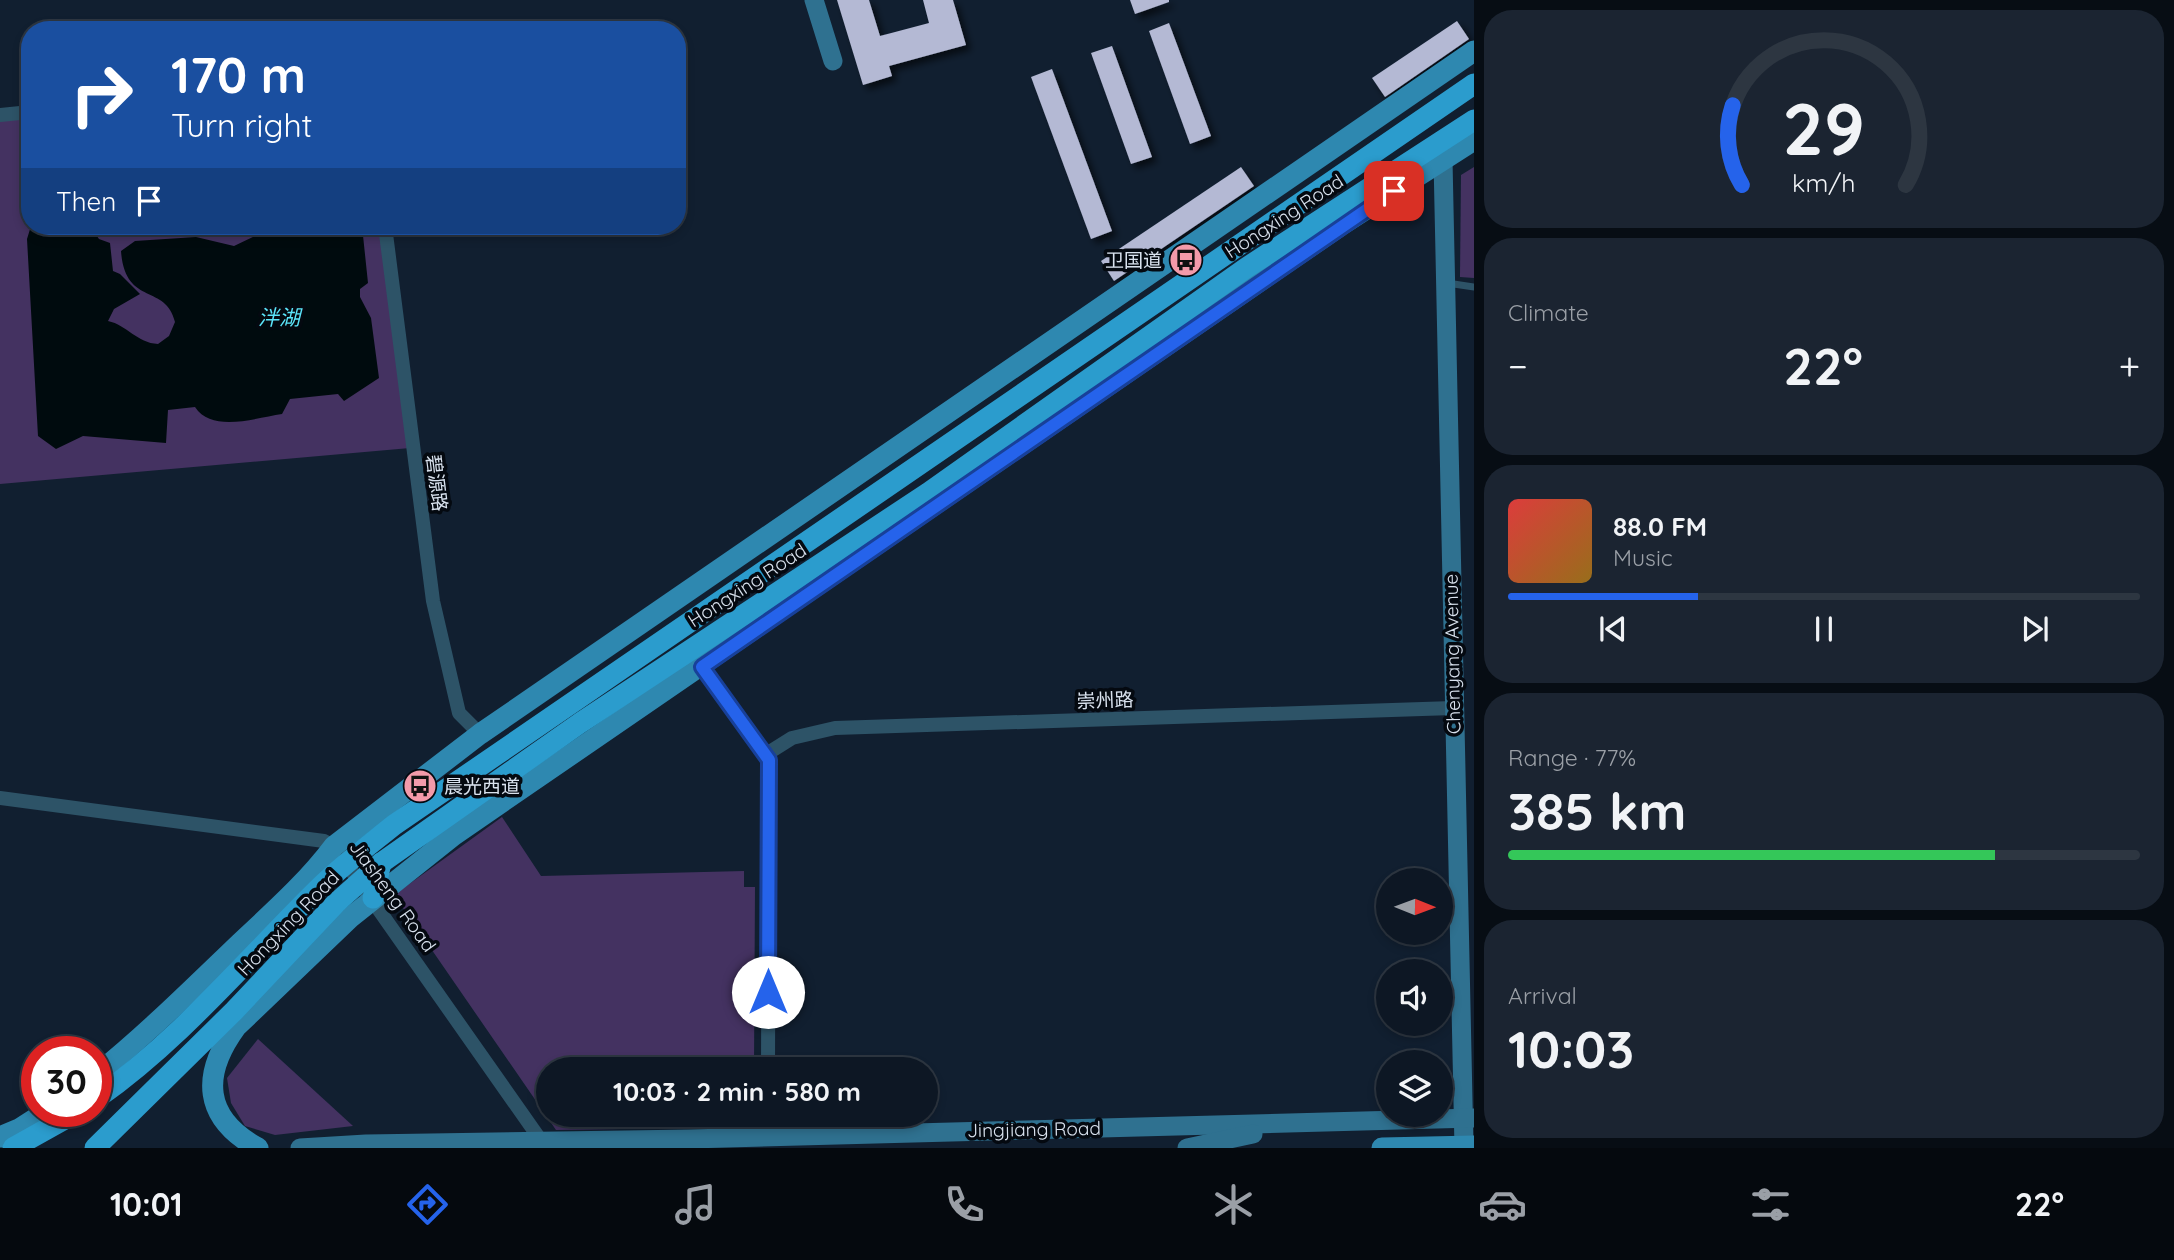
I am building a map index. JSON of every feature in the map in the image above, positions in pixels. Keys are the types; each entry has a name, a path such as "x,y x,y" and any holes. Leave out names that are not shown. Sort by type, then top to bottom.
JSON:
{"highway":[{"name":"Hongxing Road","path":"112,1087 198,1013 340,854 394,825 1356,163 1381,130 1424,118 1474,84"},
{"name":"Hongxing Road","path":"95,1148 218,1027 244,1010 366,890 381,863 580,723 928,493 1246,268 1474,120"},
{"path":"1381,180 1412,180"},
{"path":"317,869 340,854"},
{"path":"13,1148 50,1127"}],"main road":[{"path":"814,0 833,61"},
{"path":"340,854 480,734 1381,130 1407,94 1474,51"},
{"path":"1443,160 1447,138"},
{"path":"366,890 454,835 702,667 1340,226 1474,140"},
{"name":"Chenyang Avenue","path":"1443,160 1441,283 1450,708 1464,1118"},
{"name":"Chenyang Avenue","path":"1412,180 1424,185 1436,198 1441,283"},
{"name":"Chenyang Avenue","path":"1450,708 1462,917 1462,1147"},
{"path":"112,1061 183,998 317,869"},
{"path":"218,1053 244,1010"},
{"path":"218,1027 218,1053 212,1090 216,1110 240,1139 258,1148"},
{"name":"Jingjiang Road","path":"300,1148 366,1144 542,1142 1464,1118"},
{"path":"1187,1148 1305,1122"},
{"path":"0,1137 22,1127"},
{"path":"1382,1148 1462,1147"}],"street":[{"path":"0,115 21,113"},
{"name":"碧源路","path":"387,235 433,601 459,713 480,734"},
{"path":"702,667 769,760 768,1057"},
{"name":"崇州路","path":"765,755 792,738 835,728 1450,708"},
{"name":"Jiasheng Road","path":"0,798 324,841 340,854 542,1142"},
{"path":"768,1127 768,1136"}],"lane":[{"path":"1441,283 1474,287"}],"shaded area":[{"name":"泮湖","path":"21,118 21,235 382,235 410,448 0,484 0,120"},
{"path":"1474,167 1474,278 1460,277 1461,175"},
{"path":"502,817 541,876 744,871 744,887 755,887 754,1057 536,1057 536,1101 394,895"},
{"path":"258,1039 353,1126 275,1135 245,1126 231,1103 227,1078"},
{"path":"554,1127 754,1127 556,1130"}],"water":[{"name":"泮湖","path":"28,235 96,235 110,243 113,271 120,274 140,294 114,309 108,321 144,341 158,344 169,336 175,322 163,302 137,288 124,269 121,251 135,241 196,237 234,246 257,235 363,235 368,283 360,289 360,297 371,318 379,378 344,401 338,394 290,399 282,414 235,422 212,420 195,407 168,410 166,443 83,436 56,449 38,436"}],"building":[{"path":"837,0 869,0 880,36 929,23 923,0 953,0 966,45 889,66 892,76 863,85"},
{"path":"1130,0 1169,0 1169,2 1135,14"},
{"path":"1457,21 1469,39 1385,97 1372,78"},
{"path":"1169,23 1211,136 1190,144 1149,31"},
{"path":"1112,46 1152,157 1131,164 1091,53"},
{"path":"1052,69 1112,231 1091,239 1031,77"},
{"path":"1241,167 1254,186 1114,281 1101,261"}],"place":[{"name":"卫国道","path":"1186,260"},
{"name":"晨光西道","path":"420,786"}],"route":[{"path":"768,992 769,760 702,667 1394,191"}]}
